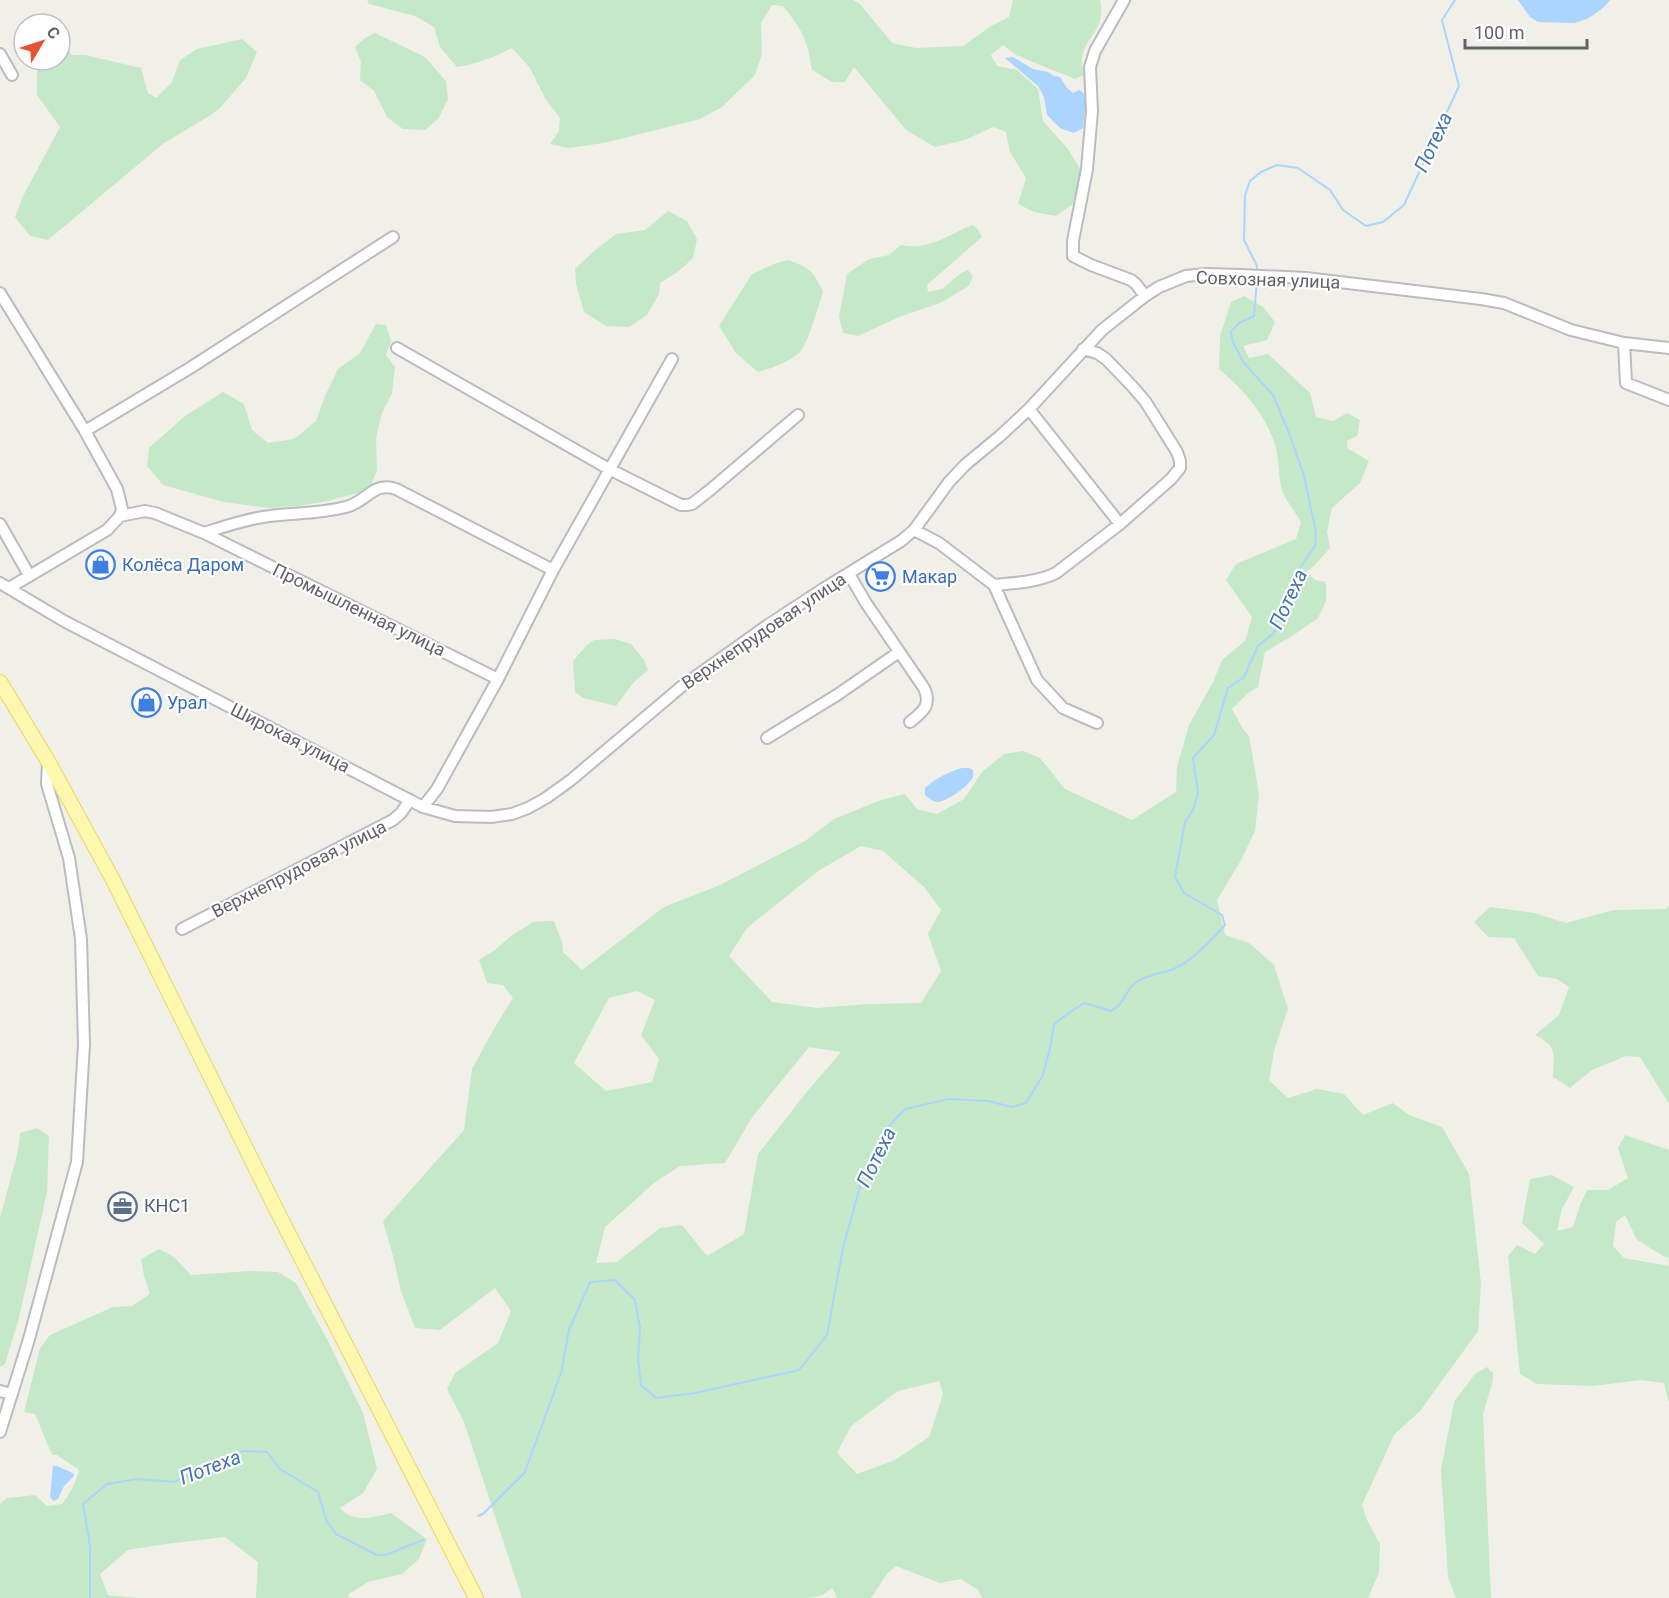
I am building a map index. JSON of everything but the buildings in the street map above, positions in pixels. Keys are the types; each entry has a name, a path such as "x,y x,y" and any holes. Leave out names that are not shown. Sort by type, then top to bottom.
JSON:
{"main road":[{"path":"0,682 48,761 113,880 271,1198 476,1598"}],"street":[{"path":"1124,0 1095,51 1090,67 1092,111 1087,169 1073,241 1073,256 1131,280 1145,296"},
{"path":"0,54 12,75"},
{"path":"85,431 190,368 393,237"},
{"name":"Совхозная улица","path":"1145,296 1159,287 1186,276 1206,274 1306,278 1481,299 1514,307 1571,330 1624,343 1669,348"},
{"path":"0,293 85,431 117,489 122,509 120,516 107,530 29,575 4,585"},
{"name":"Верхнепрудовая улица","path":"423,807 455,816 491,817 512,814 546,798 681,687 768,625 823,589 885,553 914,530 949,482 1029,408 1102,330 1145,296"},
{"path":"1624,343 1626,383 1669,400"},
{"path":"397,348 609,469 681,505 692,504 798,415"},
{"path":"994,585 1017,583 1056,573 1120,524 1171,479 1180,468 1177,452 1132,386 1097,352 1083,349"},
{"path":"423,807 437,789 498,679 553,570 672,359"},
{"path":"1029,408 1120,524"},
{"path":"204,533 262,517 336,510 351,506 381,487 388,486 553,570"},
{"name":"Промышленная улица","path":"120,516 145,511 155,513 204,533 498,679"},
{"path":"0,524 29,575"},
{"path":"914,530 939,543 994,585 1036,681 1063,708 1097,723"},
{"path":"849,574 928,697 927,706 910,722"},
{"name":"Широкая улица","path":"4,585 64,621 423,807"},
{"path":"767,738 837,695 899,652"},
{"path":"0,1432 77,1162 84,1044 81,939 69,858 47,784 48,761"},
{"name":"Верхнепрудовая улица","path":"182,929 393,820 410,800"},
{"path":"0,1392 12,1394"}],"green space":[{"path":"367,0 853,0 860,4 892,43 916,48 963,46 991,26 1009,17 1013,0 1100,0 1100,22 1082,55 1084,75 1075,79 1016,55 1003,45 991,55 997,66 1017,70 1038,89 1043,121 1068,149 1082,172 1073,204 1056,216 1034,212 1018,204 1026,178 1010,152 1006,132 993,127 965,140 935,147 906,130 854,67 845,82 832,82 812,70 806,43 800,29 783,6 772,5 761,23 762,54 755,75 722,107 700,119 604,143 568,148 550,144 559,131 560,118 546,100 530,68 512,48 486,60 457,67 440,47 434,27 415,16 369,4"},
{"path":"375,33 425,57 446,81 448,99 438,119 425,130 403,129 387,117 374,91 360,80 361,62 355,47"},
{"path":"242,39 257,52 246,78 220,108 164,143 48,240 30,236 15,217 23,196 60,127 37,95 37,72 72,72 72,55 85,55 141,68 148,93 156,98 172,82 180,60 197,49"},
{"path":"668,211 687,221 697,239 693,258 679,271 660,283 659,294 647,315 629,327 606,326 584,312 576,284 575,269 616,234 645,230"},
{"path":"972,225 977,228 982,237 927,285 928,292 942,289 968,270 973,276 969,286 940,303 899,317 858,336 843,333 839,317 847,274 869,259 889,255 901,245 929,244"},
{"path":"788,260 810,271 823,291 810,333 800,352 785,362 758,372 736,353 719,326 752,274"},
{"path":"1244,296 1263,307 1275,322 1267,340 1243,346 1249,358 1268,354 1310,393 1316,417 1333,421 1347,413 1360,420 1357,436 1347,441 1347,448 1369,461 1360,483 1332,508 1327,532 1330,548 1306,572 1315,580 1326,582 1326,601 1318,618 1265,652 1258,687 1248,693 1232,709 1249,736 1259,794 1255,831 1240,862 1217,900 1225,935 1249,943 1274,965 1288,1009 1274,1051 1269,1080 1288,1098 1317,1089 1344,1094 1363,1115 1393,1103 1409,1115 1442,1127 1469,1174 1481,1283 1478,1331 1420,1411 1394,1435 1362,1505 1380,1544 1379,1573 1368,1598 982,1598 978,1590 961,1579 940,1583 896,1566 887,1574 871,1598 837,1598 832,1588 823,1595 810,1598 522,1598 464,1422 447,1389 455,1373 498,1343 511,1311 495,1288 440,1330 415,1328 401,1291 383,1221 464,1130 472,1069 513,998 503,985 487,983 479,960 533,922 554,921 562,942 563,952 582,970 664,907 720,885 805,841 834,819 881,800 905,794 917,809 937,814 964,799 982,772 1004,754 1023,751 1040,758 1065,789 1132,820 1176,792 1177,767 1189,725 1213,682 1222,660 1245,641 1252,617 1226,580 1236,564 1296,539 1301,522 1282,491 1276,450 1269,429 1250,401 1219,369 1220,336 1231,302","holes":["861,846 883,851 924,887 941,910 928,934 941,971 921,1003 817,1008 772,1002 729,956 747,928 818,871","637,991 655,1000 641,1035 659,1059 652,1082 606,1091 574,1063 609,998","809,1047 841,1052 758,1154 744,1234 707,1256 682,1225 660,1228 617,1262 596,1263 605,1227 654,1183 680,1166 725,1163 753,1116","939,1381 943,1394 929,1437 895,1460 857,1474 837,1453 851,1426 898,1391"]},
{"path":"376,324 386,325 391,341 386,355 395,367 392,393 382,413 376,438 377,470 369,490 328,501 270,508 224,502 163,485 147,466 149,448 185,416 223,392 244,404 252,430 268,443 294,439 316,421 338,369 360,353"},
{"path":"615,639 631,644 644,660 648,670 634,682 616,706 583,698 575,692 573,661 594,640"},
{"path":"1669,906 1669,1104 1640,1057 1626,1056 1592,1070 1570,1088 1553,1077 1554,1062 1551,1047 1535,1035 1559,1015 1569,987 1557,979 1538,976 1514,938 1488,937 1474,922 1490,907 1535,913 1566,923 1614,910 1665,909"},
{"path":"37,1128 49,1136 47,1192 19,1318 5,1364 0,1367 0,1218 18,1151 20,1133"},
{"path":"1625,1135 1669,1150 1669,1258 1637,1240 1625,1215 1616,1222 1613,1246 1624,1258 1669,1266 1669,1403 1664,1383 1641,1380 1593,1386 1537,1384 1520,1374 1508,1256 1517,1245 1535,1254 1544,1244 1522,1223 1530,1179 1552,1175 1574,1187 1562,1209 1557,1231 1573,1227 1587,1190 1608,1190 1628,1178 1618,1148"},
{"path":"159,1249 174,1257 191,1275 250,1271 278,1272 296,1283 328,1341 363,1413 377,1469 363,1493 340,1508 357,1518 391,1513 427,1539 419,1559 402,1574 368,1582 349,1594 348,1598 256,1598 258,1562 225,1537 128,1550 100,1574 108,1595 137,1598 0,1598 0,1504 7,1498 35,1495 47,1506 62,1504 79,1470 57,1455 52,1455 35,1414 24,1412 40,1348 50,1335 113,1307 132,1306 150,1294 141,1259"},
{"path":"1487,1367 1493,1373 1483,1414 1491,1598 1456,1598 1448,1577 1441,1470 1454,1402 1475,1374"}],"water":[{"path":"1518,0 1610,0 1589,18 1575,23 1538,22 1530,17"},
{"path":"1013,57 1033,69 1060,77 1073,93 1079,90 1085,94 1083,128 1074,133 1060,128 1047,115 1044,97 1038,86 1005,58"},
{"path":"962,768 973,770 973,775 969,783 961,790 938,802 925,795 925,788 933,781"},
{"path":"53,1466 73,1473 74,1476 64,1486 58,1499 53,1501 50,1497"}],"waterway":[{"name":"Потеха","path":"1257,273 1257,266 1244,240 1245,195 1250,181 1261,172 1277,165 1298,168 1330,190 1343,210 1366,226 1383,222 1404,205 1459,86 1442,20 1455,0"},
{"name":"Потеха","path":"478,1516 483,1514 525,1472 561,1373 569,1330 590,1282 615,1280 635,1300 640,1328 638,1359 641,1385 656,1398 695,1393 799,1370 827,1335 843,1248 863,1175 890,1125 905,1109 949,1099 988,1101 1012,1107 1026,1103 1043,1075 1054,1024 1085,1003 1111,1011 1119,1005 1135,983 1148,976 1178,967 1193,957 1225,925 1222,915 1184,893 1175,877 1185,822 1193,810 1198,792 1193,758 1214,735 1228,688 1244,677 1258,646 1274,633 1285,596 1315,546 1316,532 1304,476 1273,395 1243,362 1233,342 1231,332 1239,323 1254,316 1257,279"},
{"name":"Потеха","path":"90,1598 90,1546 83,1504 107,1484 137,1479 174,1482 243,1451 267,1452 280,1469 318,1492 326,1520 336,1534 377,1555 385,1555 423,1540"}],"place":[{"name":"Колёса Даром","path":"101,565"},
{"name":"Макар","path":"881,577"},
{"name":"Урал","path":"146,703"},
{"name":"КНС1","path":"123,1206"}]}
